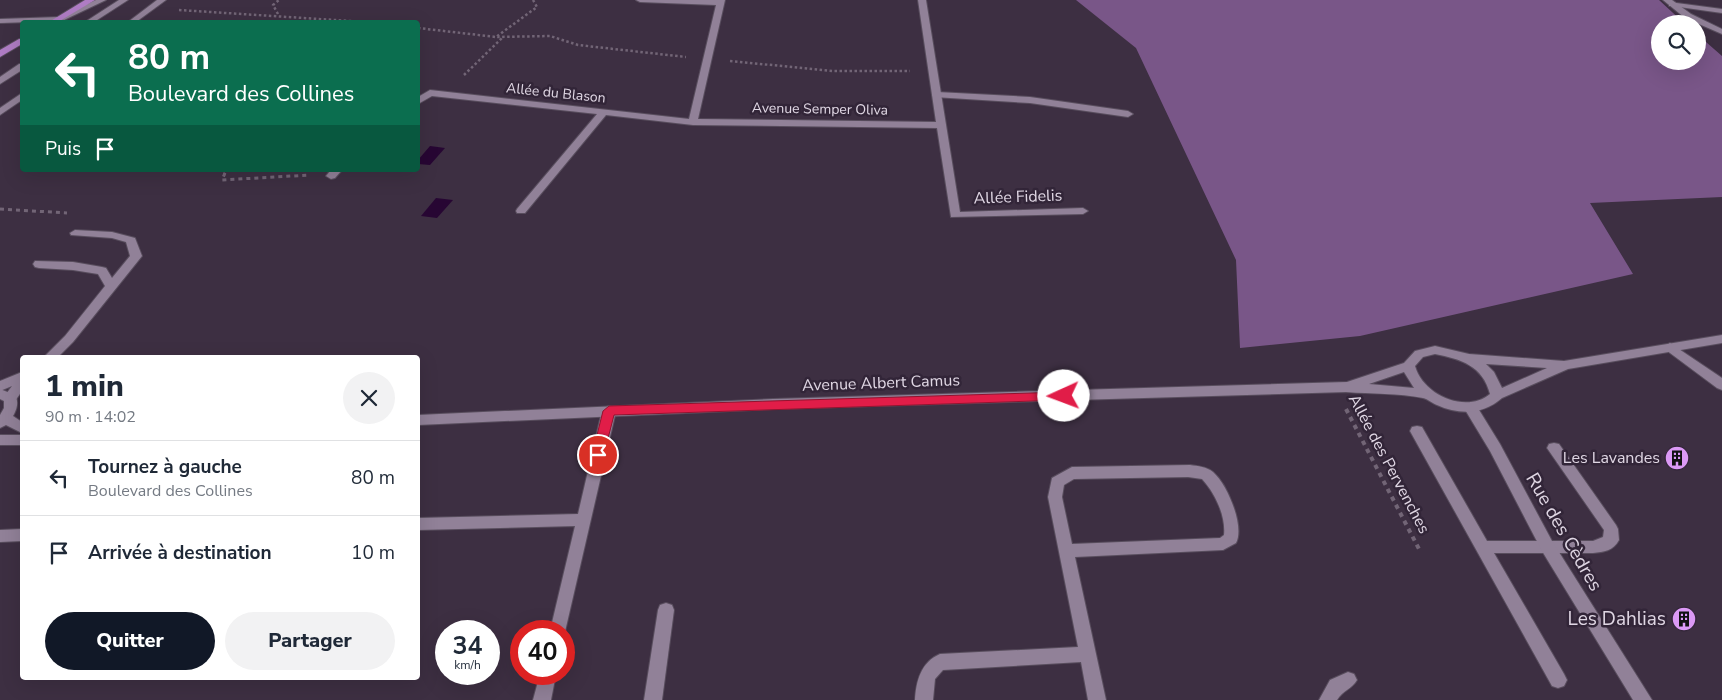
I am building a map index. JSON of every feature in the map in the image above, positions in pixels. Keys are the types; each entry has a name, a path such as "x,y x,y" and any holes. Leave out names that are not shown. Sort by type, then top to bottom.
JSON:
{"main road":[{"path":"58,20 91,0"},
{"path":"0,54 20,42"}],"street":[{"path":"58,20 102,0"},
{"path":"92,20 124,0"},
{"path":"135,20 162,0"},
{"path":"640,0 720,2 693,122"},
{"path":"922,0 941,124"},
{"path":"1670,2 1722,11"},
{"path":"1670,2 1688,16 1722,32"},
{"path":"0,21 20,21"},
{"path":"0,81 20,67"},
{"name":"Allée du Blason","path":"420,100 430,94 444,95 693,122"},
{"path":"937,95 1030,100 1128,114"},
{"path":"0,112 20,97"},
{"path":"521,211 604,112"},
{"name":"Avenue Semper Oliva","path":"693,122 941,124"},
{"name":"Allée Fidelis","path":"941,124 956,215 1083,212"},
{"path":"52,355 69,339 136,256 131,240 112,235 75,233"},
{"path":"38,264 73,266 102,271 112,286"},
{"path":"1468,358 1566,365 1722,339"},
{"path":"1670,348 1722,385"},
{"path":"1497,395 1495,382 1485,369 1468,358 1451,352 1422,352 1413,358 1409,366 1414,380 1429,394 1445,403 1471,408 1491,403 1497,395 1566,365"},
{"name":"Avenue Albert Camus","path":"1340,388 1409,366"},
{"path":"0,386 20,378"},
{"path":"20,385 5,396 12,404 3,420 20,427"},
{"name":"Avenue Albert Camus","path":"420,420 783,404 1340,388 1429,394"},
{"name":"Rue des Cèdres","path":"1471,408 1495,448 1547,546 1643,700"},
{"path":"561,620 609,411"},
{"path":"1417,432 1558,680"},
{"path":"0,440 20,440"},
{"path":"1482,547 1598,546 1608,543 1612,535 1611,529 1554,448"},
{"path":"1067,551 1223,544 1231,539 1232,525 1217,486 1204,472 1072,473 1060,478 1055,490 1067,551 1097,700"},
{"path":"420,524 584,520"},
{"path":"0,536 20,535"},
{"path":"653,700 666,610"},
{"path":"924,700 924,687 928,674 940,662 948,660 1088,654"},
{"path":"1328,700 1336,686 1348,680"},
{"path":"542,700 545,685"}],"path":[{"path":"278,15 273,5 279,0"},
{"path":"177,10 341,20"},
{"path":"420,28 496,37"},
{"path":"444,95 502,38"},
{"path":"225,172 222,180 334,173"},
{"path":"0,209 75,214"},
{"name":"Allée des Pervenches","path":"1340,388 1420,551"}],"shaded area":[{"path":"1076,0 1659,0 1675,15 1651,15 1651,70 1706,70 1706,42 1722,56 1722,197 1590,203 1633,274 1360,336 1240,348 1236,260 1136,48"},
{"path":"430,146 445,148 430,165 420,164 420,158"},
{"path":"436,198 453,200 437,218 421,216"}],"place":[{"name":"Les Lavandes","path":"1677,458"},
{"name":"Les Dahlias","path":"1684,619"}],"route":[{"path":"598,455 609,411 773,404 1064,396"}]}
